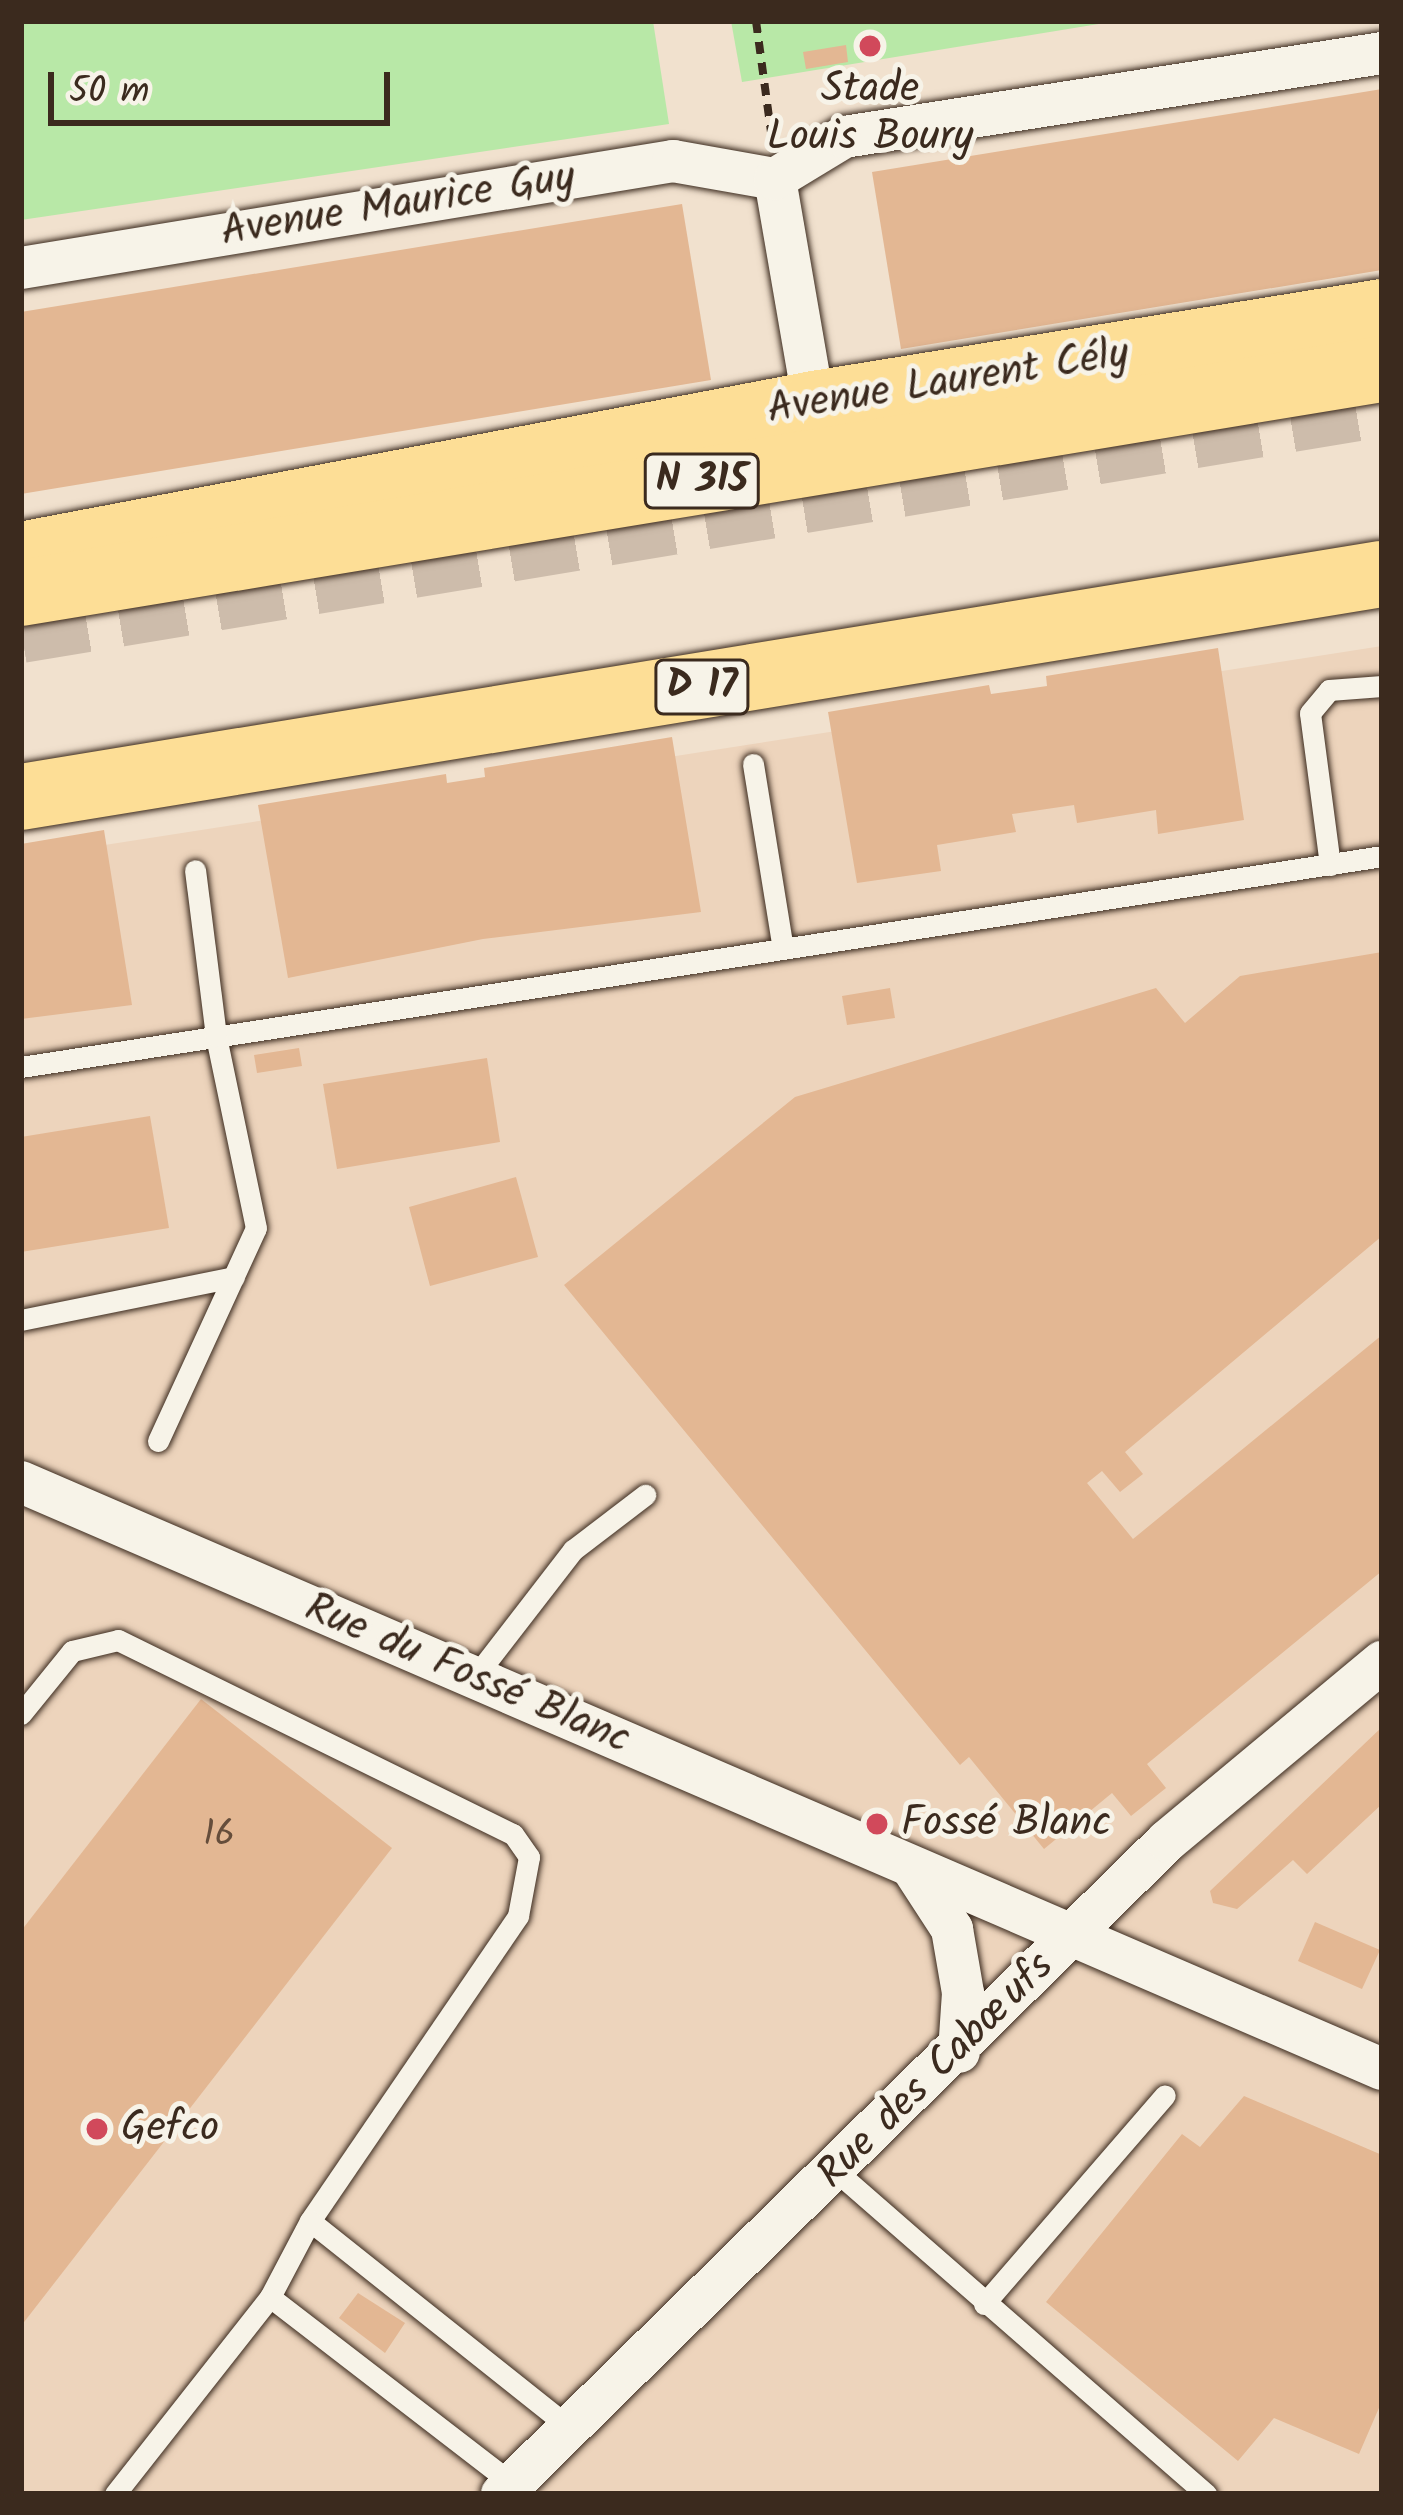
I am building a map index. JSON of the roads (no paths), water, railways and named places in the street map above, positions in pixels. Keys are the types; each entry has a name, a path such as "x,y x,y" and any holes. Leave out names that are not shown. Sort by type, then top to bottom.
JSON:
{"main road":[{"name":"Avenue Laurent Cély","path":"21,555 814,404 1382,312"},
{"name":"N 315","path":"21,593 1382,368"},
{"name":"D 17","path":"21,797 1382,574"}],"street":[{"path":"814,404 775,179 844,137 1382,53"},
{"name":"Avenue Maurice Guy","path":"21,268 673,161 775,179"},
{"name":"Rue du Fossé Blanc","path":"21,1482 1382,2069"},
{"name":"Rue des Cabœufs","path":"507,2489 959,2052 1072,1932 1382,1662"},
{"path":"913,1868 952,1929 963,1993 959,2052"}],"lane":[{"path":"1330,865 1310,713 1330,690 1382,686"},
{"path":"753,764 783,949"},
{"path":"21,1066 1382,856"},
{"path":"158,1441 256,1228 215,1036 196,870"},
{"path":"21,1320 234,1277"},
{"path":"474,1678 572,1550 645,1495"},
{"path":"21,1714 72,1652 118,1640 513,1834 529,1857 518,1916 310,2221 270,2297 115,2494"},
{"path":"984,2304 1165,2095"},
{"path":"837,2172 1206,2494"},
{"path":"310,2221 570,2428"},
{"path":"270,2297 507,2489"}],"tunnel":[{"path":"21,630 1382,404"}],"place":[{"name":"Stade Louis Boury","path":"870,46"},
{"name":"Fossé Blanc","path":"877,1824"},
{"name":"Gefco","path":"97,2129"}]}
